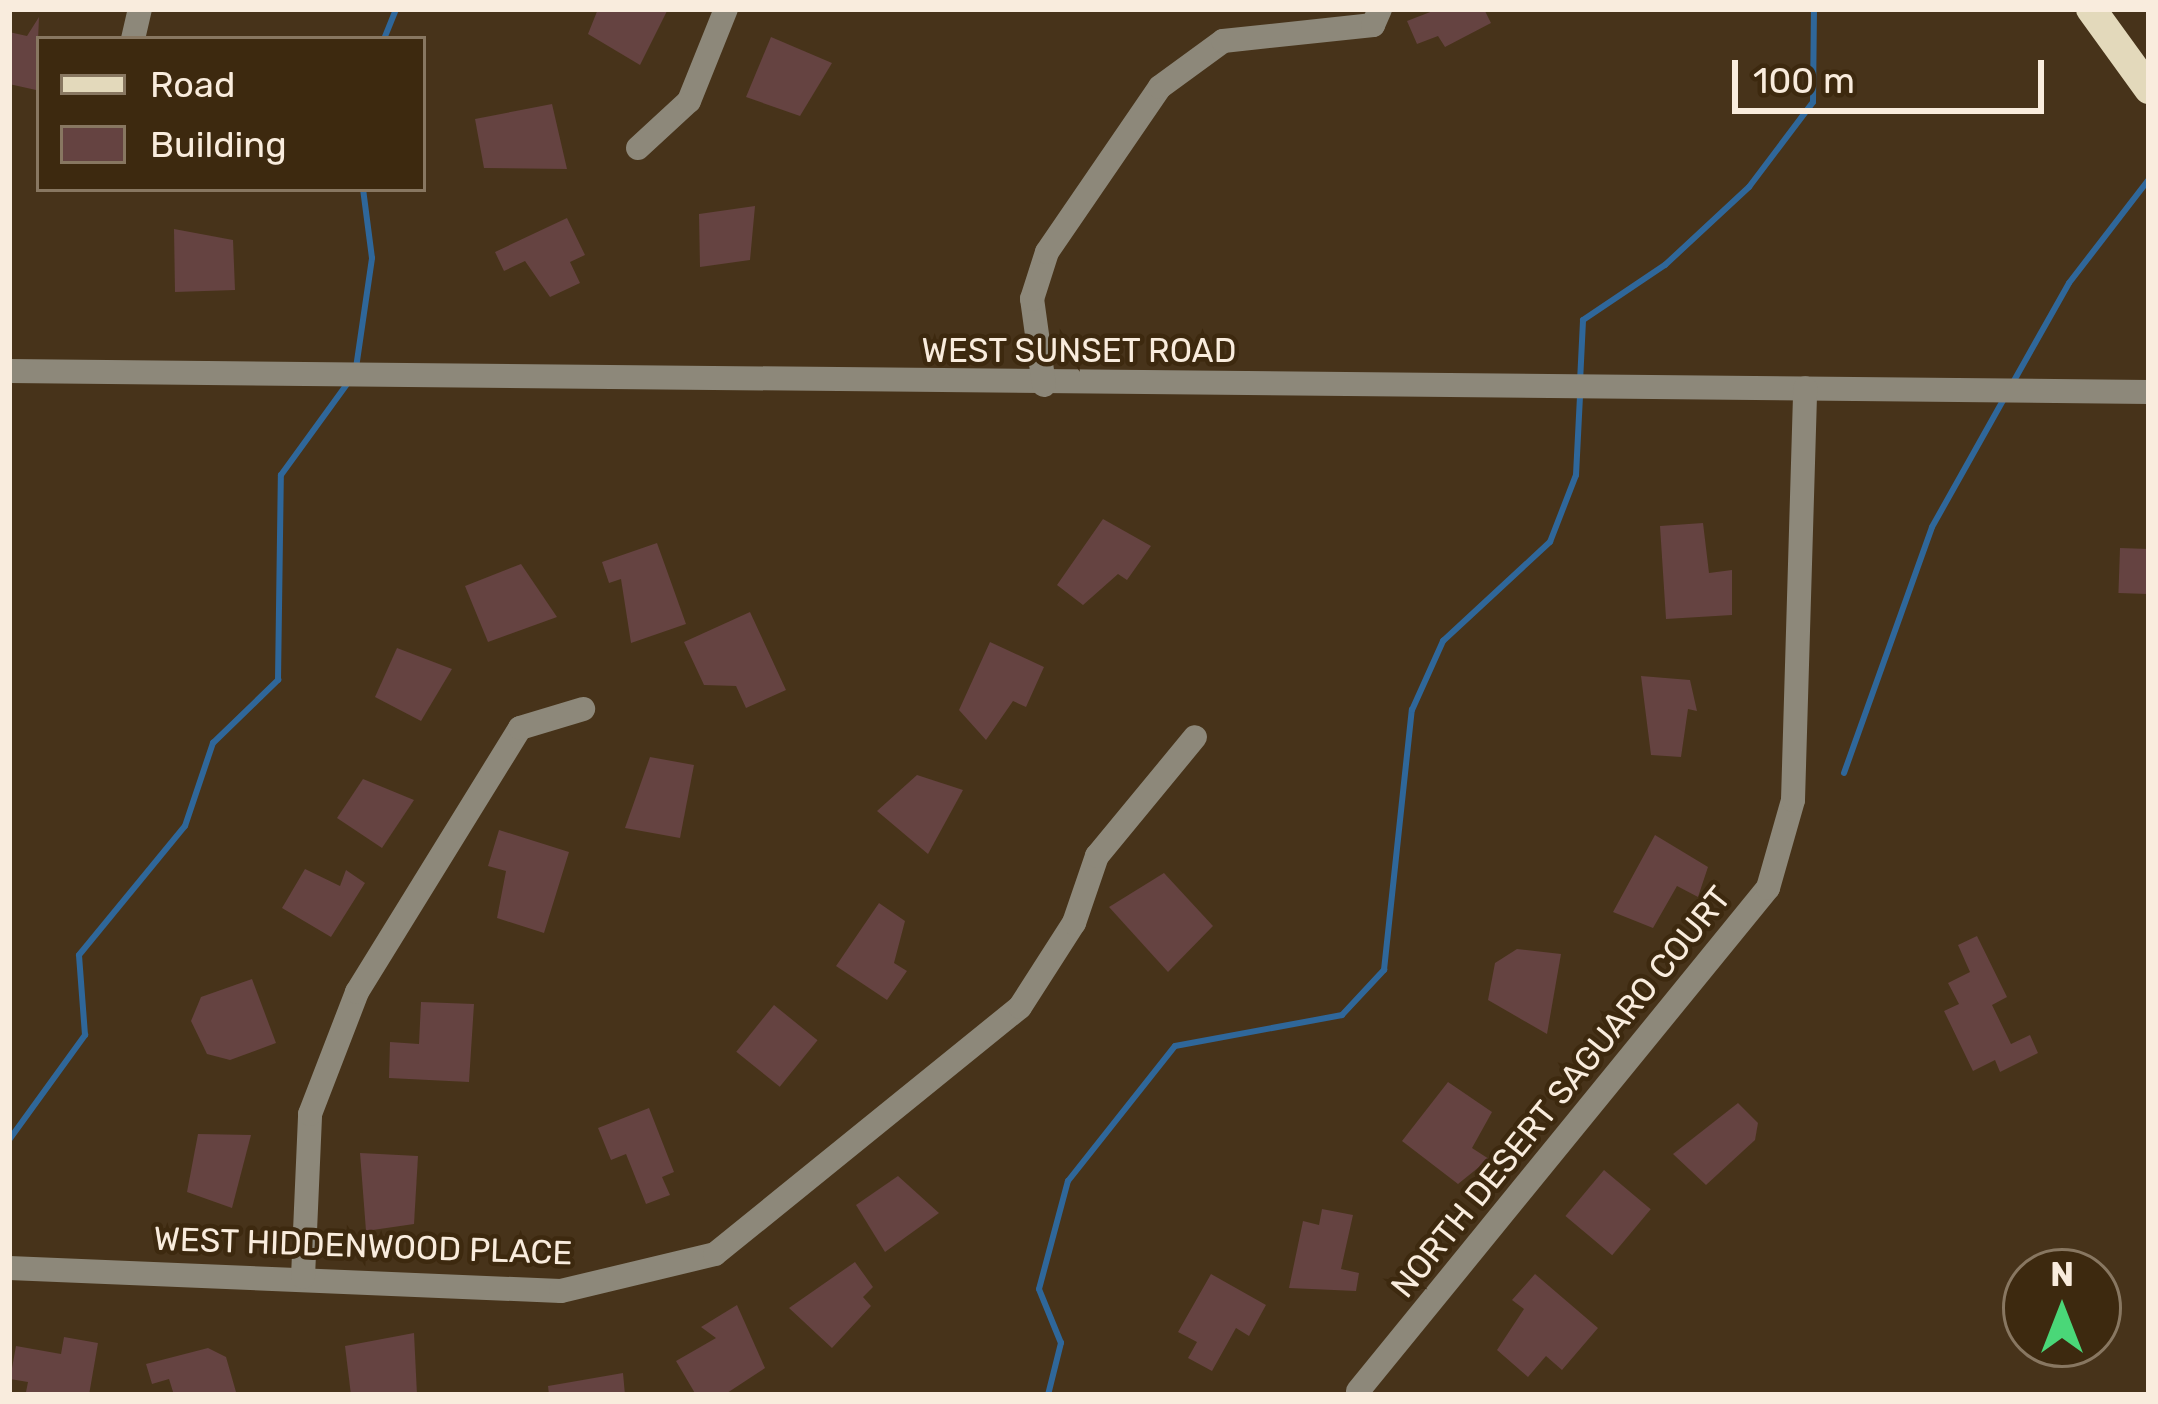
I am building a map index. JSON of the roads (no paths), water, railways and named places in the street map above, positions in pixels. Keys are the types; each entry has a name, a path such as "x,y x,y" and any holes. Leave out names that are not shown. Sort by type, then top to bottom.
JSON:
{"main road":[{"path":"2091,9 2149,89"}],"street":[{"path":"638,148 689,100 726,9"},
{"path":"1044,385 1032,299 1046,252 1160,87 1186,61 1254,32 1280,9"},
{"path":"1254,32 1372,25 1380,9"},
{"name":"WEST SUNSET ROAD","path":"9,370 1044,385 2149,392"},
{"name":"NORTH DESERT SAGUARO COURT","path":"1358,1391 1768,888 1793,800 1805,388"},
{"path":"303,1277 310,1114 357,992 520,728 584,710"},
{"name":"WEST HIDDENWOOD PLACE","path":"9,1268 303,1277 561,1292 715,1254 1020,1007 1073,922 1097,856 1195,737"}],"waterway":[{"path":"385,36 396,9"},
{"path":"1580,382 1583,320 1665,265 1749,187 1813,102 1814,9"},
{"path":"2011,386 2069,283 2149,179"},
{"path":"356,368 372,258 363,192"},
{"path":"9,1140 85,1035 79,955 185,826 213,743 278,680 281,475 350,380"},
{"path":"1048,1395 1061,1343 1039,1289 1068,1181 1175,1046 1342,1015 1384,970 1412,710 1443,641 1550,542 1576,475 1580,395"},
{"path":"1844,773 1932,527 2005,397"}]}
